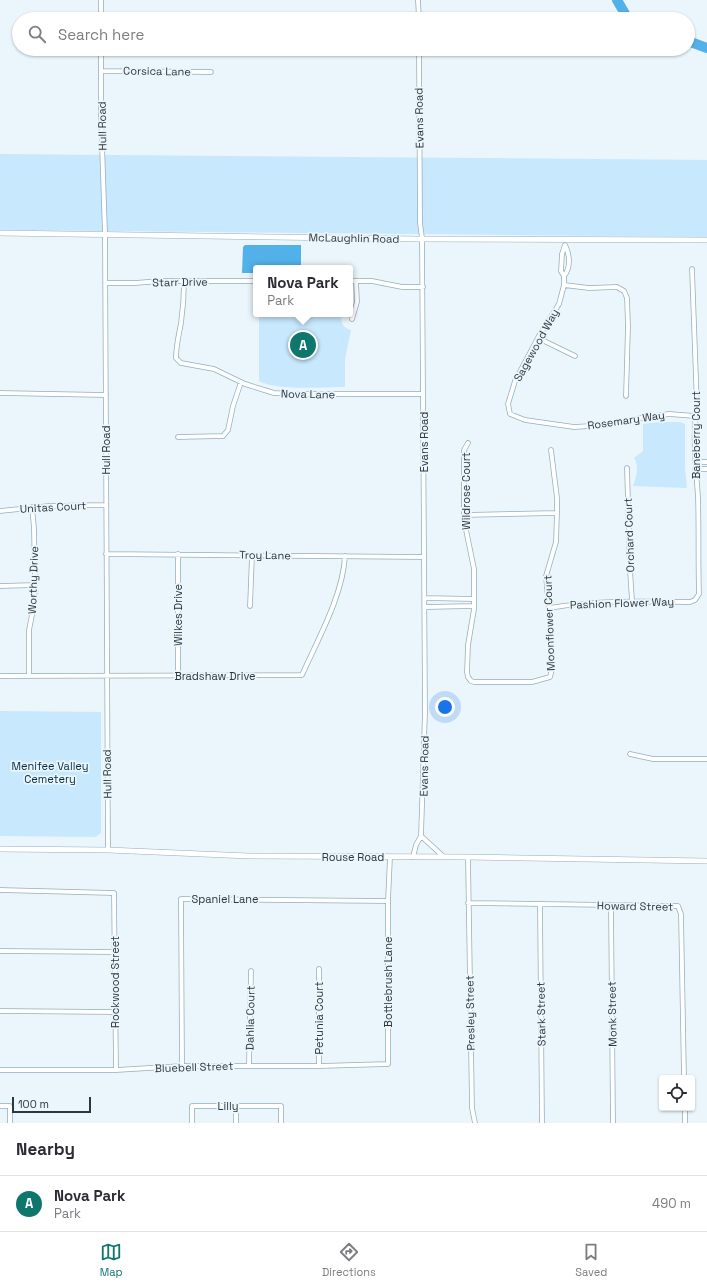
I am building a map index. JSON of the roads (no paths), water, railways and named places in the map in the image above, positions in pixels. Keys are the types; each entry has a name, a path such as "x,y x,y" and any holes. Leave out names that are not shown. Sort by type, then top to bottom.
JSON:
{"street":[{"path":"101,0 101,12"},
{"path":"418,0 419,12"},
{"name":"Hull Road","path":"102,56 101,114 105,234 108,850"},
{"name":"Evans Road","path":"413,858 416,845 421,836 425,712 422,238 420,223 419,56"},
{"name":"Corsica Lane","path":"102,71 211,72"},
{"name":"McLaughlin Road","path":"0,234 422,238 565,242 707,240"},
{"name":"Sagewood Way","path":"564,276 568,270 569,253 565,242"},
{"name":"Sagewood Way","path":"510,414 508,404 515,381 538,338 559,304 564,285 564,276 561,271 562,254 565,242"},
{"name":"Baneberry Court","path":"692,269 697,406 695,416 695,469 698,497 699,594 695,600"},
{"name":"Starr Drive","path":"105,284 184,281 253,281"},
{"name":"Nova Lane","path":"184,281 176,358 181,363 214,369 241,382 274,393 423,394"},
{"path":"353,316 357,302 356,281 372,281 402,287 422,287"},
{"path":"564,285 589,288 618,287 624,291 627,298 628,326 626,396"},
{"path":"538,338 575,356"},
{"path":"178,437 223,436 228,430 233,406 241,382"},
{"path":"0,393 106,395"},
{"name":"Rosemary Way","path":"510,414 525,420 574,427 608,425 640,418 669,414 695,416"},
{"name":"Wildrose Court","path":"468,443 464,450 464,515 474,569 474,606 467,656 468,678 474,682 532,682 550,678"},
{"name":"Moonflower Court","path":"550,678 552,669 551,633 546,576 556,542 557,513 557,498 551,450"},
{"path":"695,462 707,462"},
{"name":"Orchard Court","path":"627,468 632,601"},
{"path":"695,469 707,468"},
{"name":"Unitas Court","path":"0,511 32,507 106,504"},
{"name":"Worthy Drive","path":"28,676 29,630 34,605 35,585 32,507"},
{"path":"464,515 557,513"},
{"name":"Troy Lane","path":"106,554 424,557"},
{"name":"Wilkes Drive","path":"178,554 178,676"},
{"path":"250,606 252,555"},
{"name":"Bradshaw Drive","path":"0,676 302,675 336,597 344,568 344,556"},
{"path":"0,586 35,585"},
{"path":"425,598 474,598"},
{"name":"Pashion Flower Way","path":"549,608 571,604 632,601 690,602 695,600"},
{"path":"425,607 474,606"},
{"path":"630,754 652,759 707,759"},
{"path":"421,836 444,857"},
{"name":"Rouse Road","path":"0,849 108,850 249,856 413,858 468,857 707,861"},
{"name":"Bottlebrush Lane","path":"388,1064 388,900 390,857"},
{"name":"Presley Street","path":"468,857 472,1108 475,1123"},
{"name":"Rockwood Street","path":"0,890 114,893 114,1012 116,1070"},
{"name":"Spaniel Lane","path":"182,1066 181,899 388,900"},
{"name":"Howard Street","path":"468,903 678,906 681,914 684,1075"},
{"name":"Stark Street","path":"540,904 542,1123"},
{"name":"Monk Street","path":"611,906 613,1123"},
{"path":"0,951 115,952"},
{"name":"Petunia Court","path":"319,969 320,1066"},
{"name":"Dahlia Court","path":"249,1066 251,971"},
{"path":"0,1011 114,1012"},
{"name":"Bluebell Street","path":"0,1070 116,1070 182,1066 320,1066 388,1064"},
{"path":"0,1106 10,1106 10,1123"},
{"name":"Lilly","path":"192,1123 192,1106 281,1106 281,1123"},
{"path":"236,1106 236,1123"},
{"path":"685,1111 685,1123"}],"water":[{"path":"245,245 301,245 301,265 253,265 253,273 242,273 243,247"}],"waterway":[{"path":"617,0 624,12"},
{"path":"695,44 707,48"}],"place":[{"name":"Nova Park","path":"303,345"}],"park label":[{"name":"Menifee Valley Cemetery","path":"50,772"}]}
